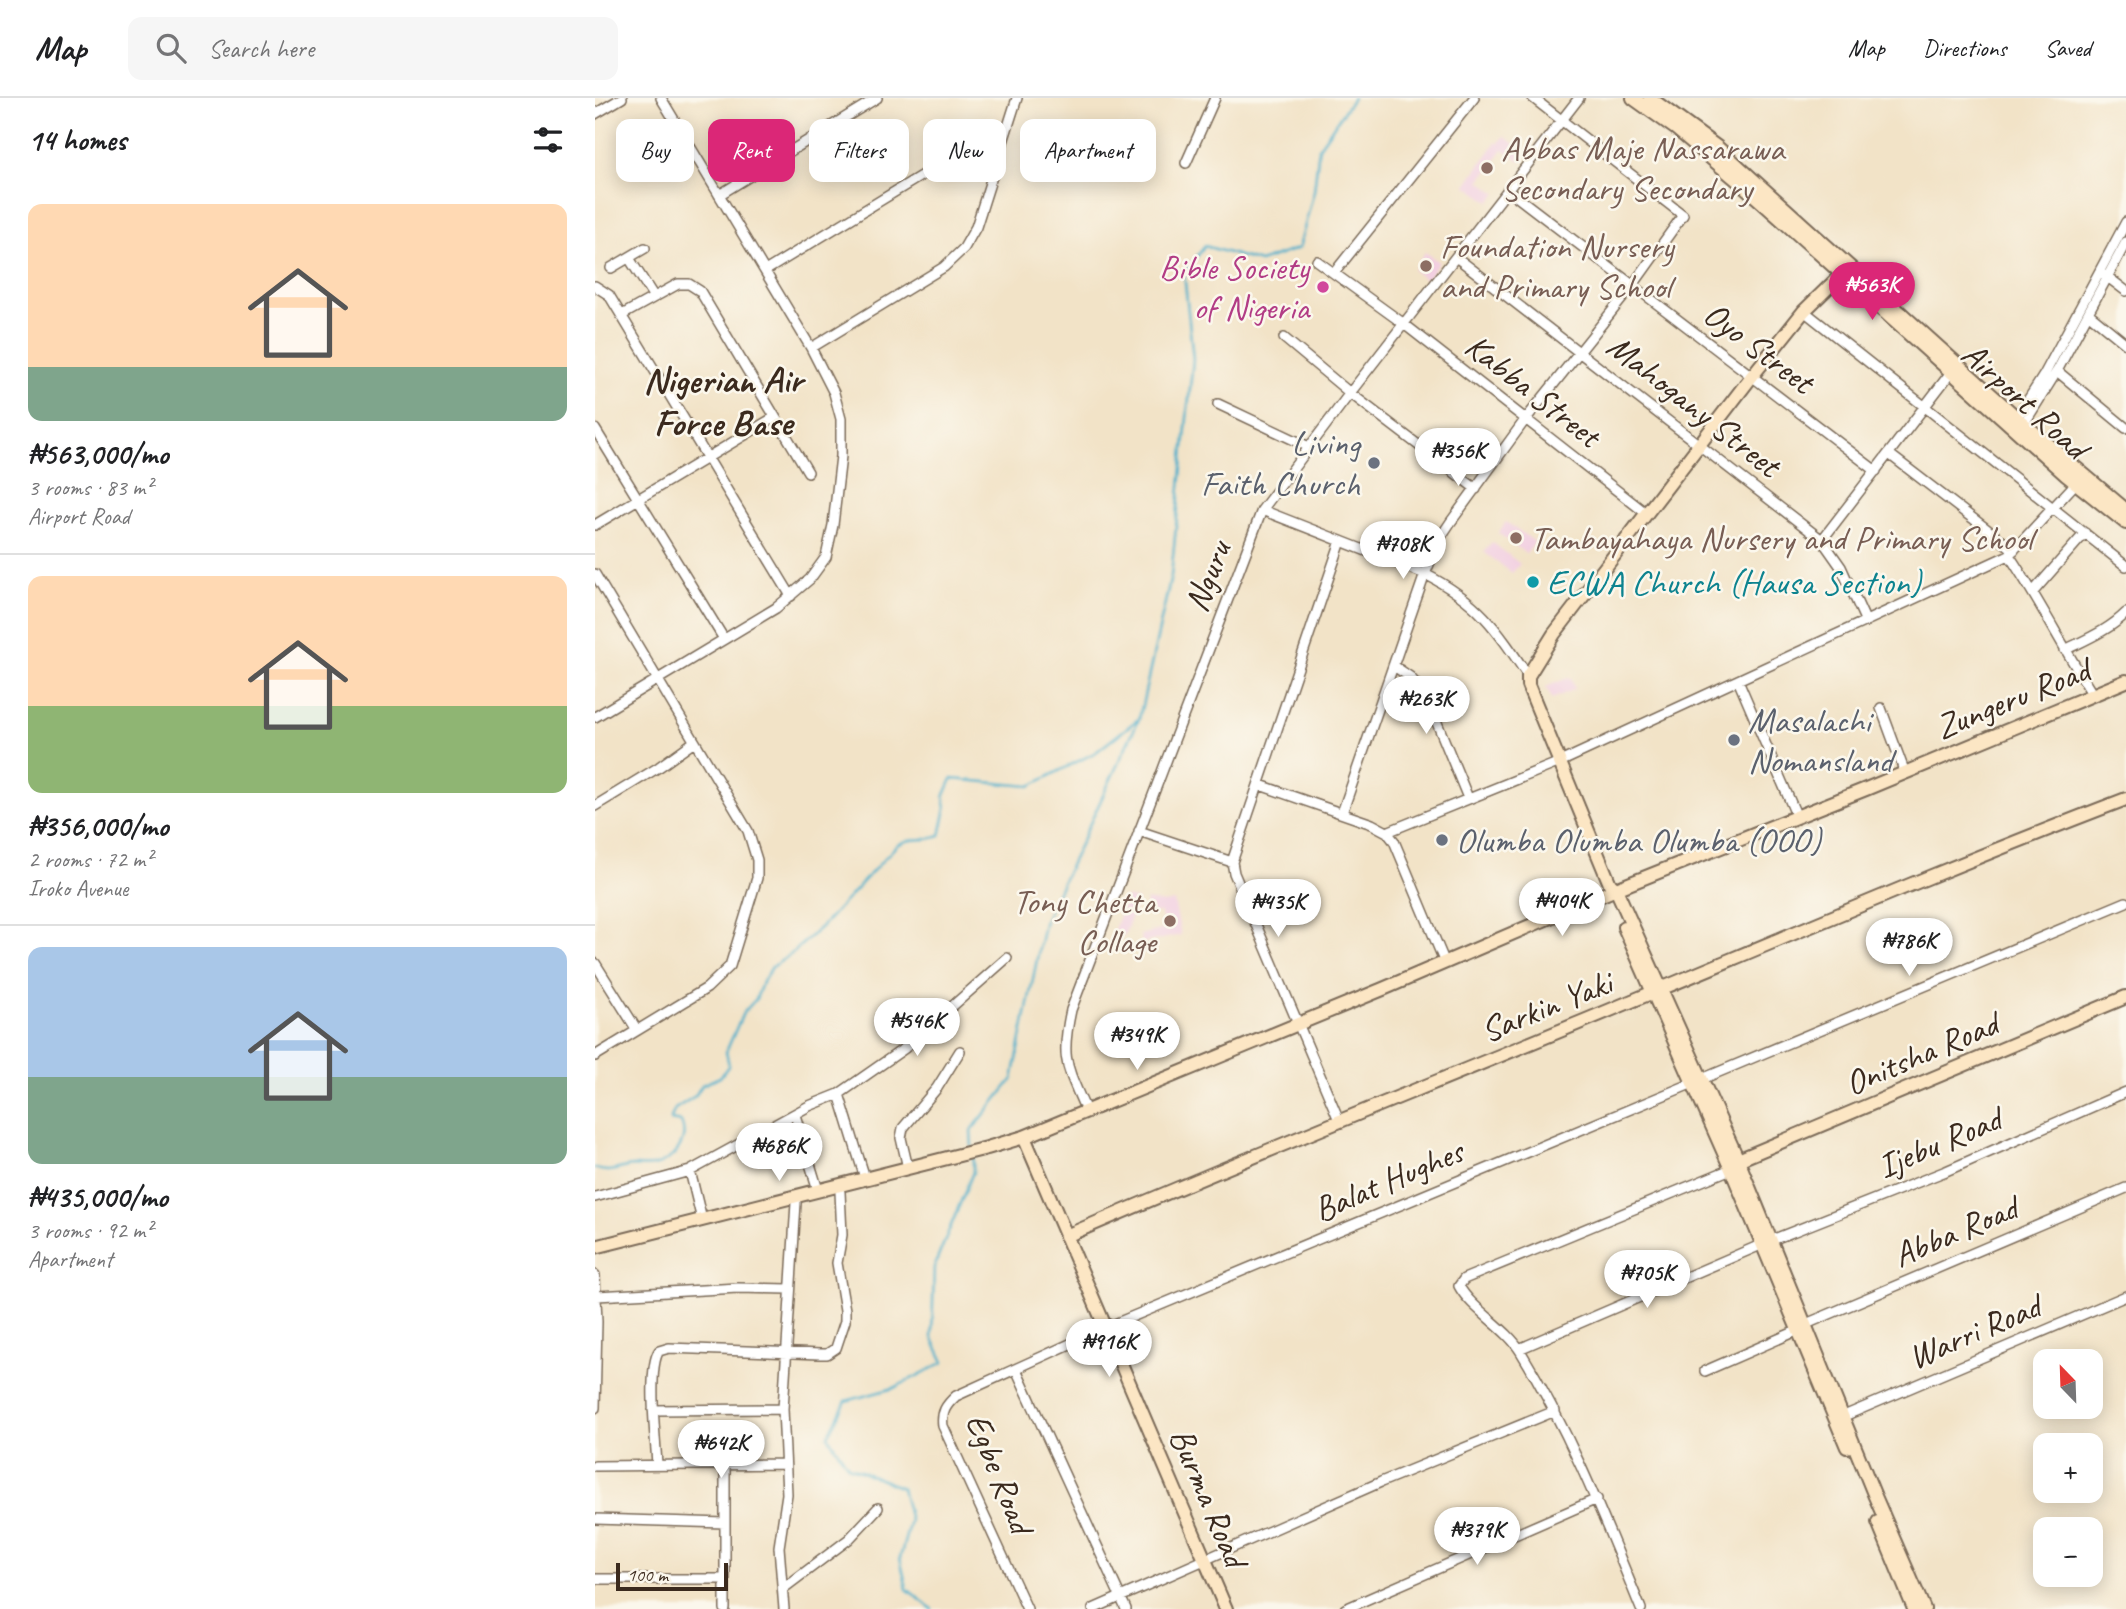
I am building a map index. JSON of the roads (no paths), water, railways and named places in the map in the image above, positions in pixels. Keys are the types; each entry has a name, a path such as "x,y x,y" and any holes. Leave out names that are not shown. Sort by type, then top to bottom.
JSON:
{"street":[{"path":"595,114 622,98"},
{"path":"595,717 776,608 810,579 825,557 833,525 841,456 841,419 834,393 811,348 660,98"},
{"path":"719,195 877,98"},
{"path":"1006,129 1017,98"},
{"path":"1186,163 1215,98"},
{"path":"1334,273 1473,98"},
{"path":"1342,813 1440,538 1525,420 1633,285 1683,215 1533,98"},
{"name":"Nguru","path":"1086,1111 1066,1064 1065,1037 1071,1010 1262,510 1579,98"},
{"name":"Airport Road","path":"1633,98 1710,156 1952,371 2126,510"},
{"name":"Airport Road","path":"1650,98 1717,147 2018,425 2076,483 2126,523"},
{"path":"765,271 923,174"},
{"path":"811,348 944,267 964,248 976,226 990,182"},
{"name":"Oyo Street","path":"1509,190 1876,471"},
{"path":"2018,425 2057,371 2088,313 2126,222"},
{"path":"2018,425 2044,375 2126,242"},
{"path":"611,268 645,248"},
{"name":"Mahogany Street","path":"1456,257 1822,540 1841,567 1866,622"},
{"path":"629,258 654,297"},
{"name":"Kabba Street","path":"1317,261 1404,324 1647,514"},
{"path":"1528,676 1554,634 1752,376 1804,311 1842,274"},
{"path":"2104,274 2126,291"},
{"path":"622,315 678,284 689,284 700,291 808,472"},
{"path":"595,286 609,295 622,315 791,596"},
{"path":"1804,311 2126,566"},
{"path":"2088,313 2126,344"},
{"path":"1284,338 1350,393 1476,489"},
{"path":"1822,540 1952,371"},
{"path":"2057,371 2126,428"},
{"path":"1219,404 1309,447"},
{"path":"595,525 775,417"},
{"path":"595,429 723,639"},
{"path":"1889,454 2011,553 2093,695"},
{"path":"1387,832 1560,762 2011,553 2076,483"},
{"path":"1262,510 1425,574 1448,586 1474,604 1498,630 1528,676 1530,695 1613,892 1735,1164 1893,1548 1924,1609"},
{"path":"2033,592 2085,533"},
{"path":"1339,1120 1234,873 1233,862 1341,541"},
{"path":"595,574 748,831 757,860 757,878 730,966 707,988 595,1056"},
{"path":"2065,650 2100,633 2126,613"},
{"path":"1394,666 1410,677 1426,696 1468,798"},
{"path":"1738,680 1797,817"},
{"name":"Zungeru Road","path":"970,1154 1026,1140 1086,1111 1299,1027 1613,892 2126,681"},
{"path":"1026,1140 1299,1027 1389,995 1613,892 2126,689"},
{"path":"1881,708 1905,773"},
{"path":"595,806 694,742"},
{"path":"1260,785 1342,813 1387,832 1394,841 1445,963"},
{"name":"Sarkin Yaki","path":"1066,1236 1339,1120 1974,858 2126,799"},
{"path":"1139,831 1233,862"},
{"name":"Balat Hughes","path":"1105,1328 2126,902"},
{"path":"595,1197 690,1171 809,1106 839,1094 905,1048 1007,958"},
{"path":"595,963 636,1030"},
{"name":"Onitsha Road","path":"1519,1349 1459,1286 1464,1279 2126,997"},
{"path":"908,1168 901,1138 903,1128 937,1088 960,1051"},
{"name":"Ijebu Road","path":"1519,1349 1768,1242 1945,1171 2126,1092"},
{"path":"839,1094 865,1178"},
{"path":"795,1115 818,1190"},
{"name":"Burma Road","path":"1026,1140 1226,1609"},
{"path":"595,1247 970,1154"},
{"path":"595,1254 841,1192 970,1154"},
{"path":"690,1171 702,1220"},
{"name":"Abba Road","path":"1705,1371 2126,1188"},
{"path":"657,1465 653,1410 654,1359 659,1351 669,1348 827,1353 836,1348 845,1310 837,1263 842,1235 841,1192"},
{"path":"784,1609 779,1547 787,1494 783,1409 796,1203"},
{"path":"595,1275 595,1408"},
{"path":"597,1296 738,1288 789,1289"},
{"name":"Warri Road","path":"1844,1416 2126,1296"},
{"path":"1803,1327 1844,1416 1914,1609"},
{"name":"Egbe Road","path":"1027,1609 943,1426 942,1416 945,1408 956,1396 1105,1328"},
{"path":"1519,1349 1555,1411 1597,1499 1641,1609"},
{"path":"1016,1369 1126,1609"},
{"path":"653,1410 783,1409"},
{"path":"1093,1609 1381,1482 1555,1411"},
{"path":"595,1466 785,1464"},
{"path":"725,1465 725,1609"},
{"path":"1345,1609 1597,1499"},
{"path":"783,1588 849,1539 878,1508"},
{"path":"595,1519 725,1523"},
{"path":"595,1579 725,1578"}],"waterway":[{"path":"972,1147 971,1131 1013,1079 1045,919 1139,719 1171,576 1193,359 1184,273 1205,246 1260,262 1299,248 1314,191 1319,147 1353,98"},
{"path":"595,1168 609,1171 632,1166 653,1166 667,1160 678,1150 683,1129 681,1122 670,1120 675,1109 695,1096 702,1085 720,1077 729,1065 726,1052 743,1013 756,999 772,967 790,955 822,926 897,845 940,836 946,808 944,797 952,779 1030,786 1096,752 1137,720"},
{"path":"932,1609 907,1589 900,1558 910,1521 902,1488 848,1466 828,1436 846,1401 894,1388 944,1362 932,1337 934,1267 973,1172 973,1157"}],"place":[{"name":"Abbas Maje Nassarawa Secondary Secondary","path":"1487,168"},
{"name":"Foundation Nursery and Primary School","path":"1426,266"},
{"name":"Bible Society of Nigeria","path":"1323,287"},
{"name":"Living Faith Church","path":"1374,463"},
{"name":"Tambayahaya Nursery and Primary School","path":"1516,538"},
{"name":"ECWA Church (Hausa Section)","path":"1533,582"},
{"name":"Masalachi Nomansland","path":"1734,740"},
{"name":"Olumba Olumba Olumba (OOO)","path":"1442,840"},
{"name":"Tony Chetta Collage","path":"1170,921"}],"district":[{"name":"Nigerian Air Force Base","path":"723,400"}]}
